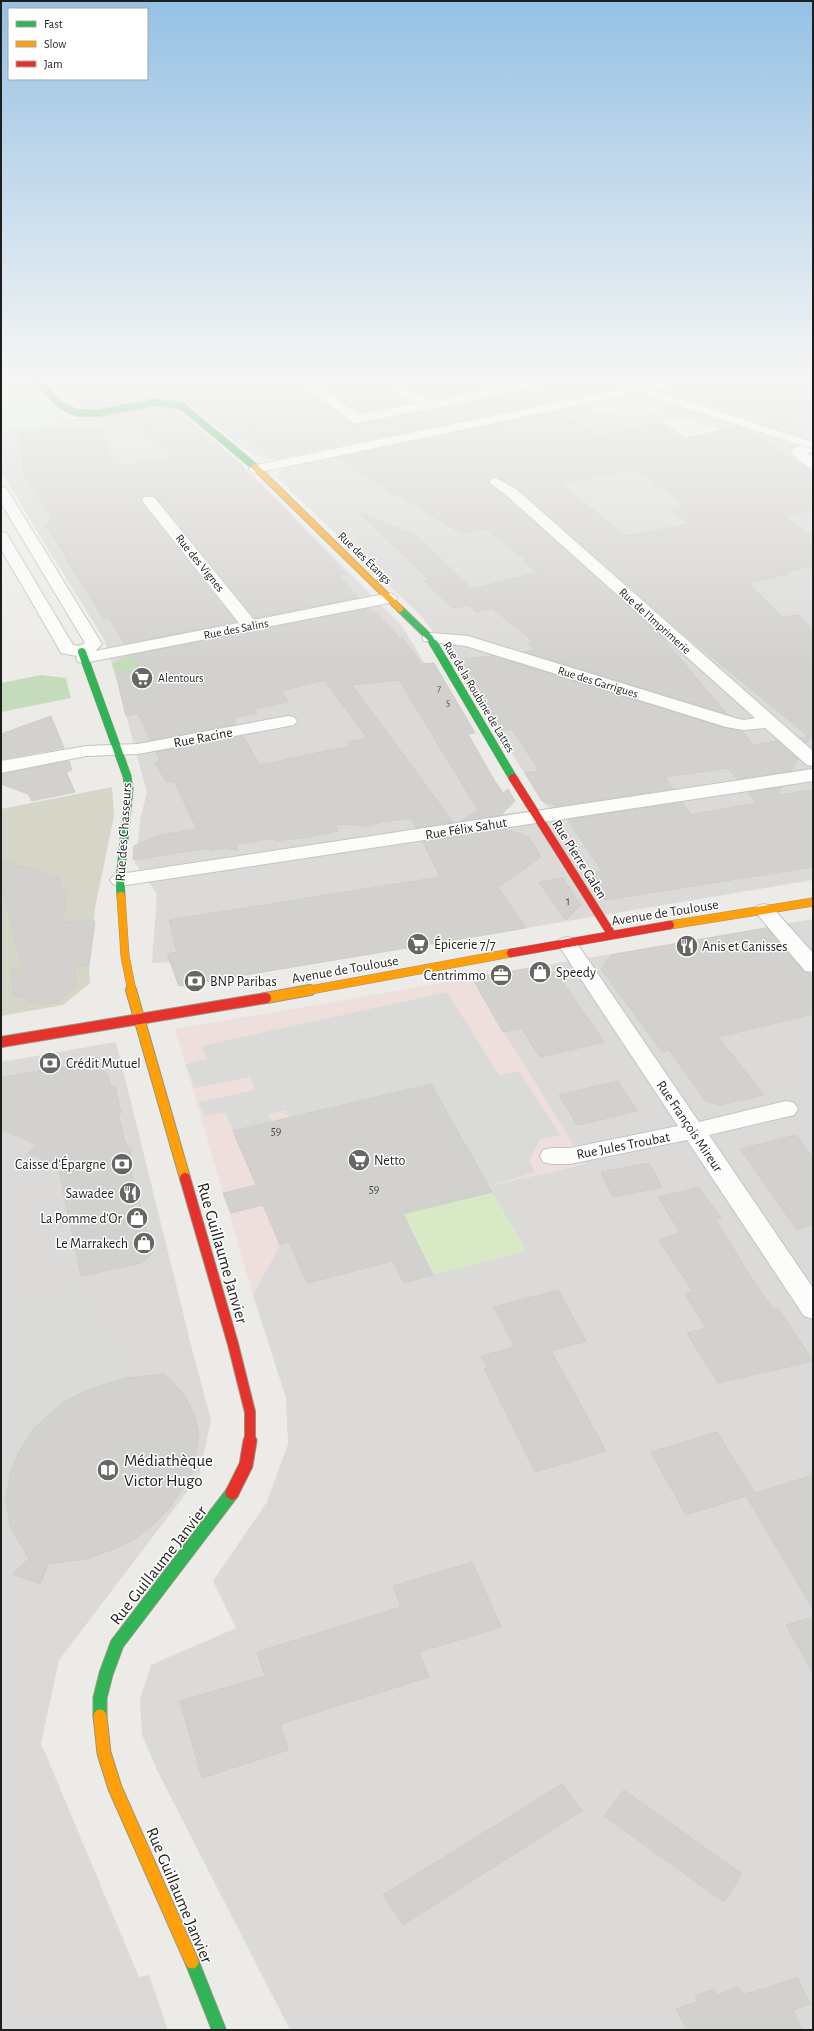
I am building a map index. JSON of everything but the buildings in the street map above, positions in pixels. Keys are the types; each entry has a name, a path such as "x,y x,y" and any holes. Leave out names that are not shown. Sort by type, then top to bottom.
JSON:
{"street":[{"name":"Rue des Étangs","path":"263,475 389,598"},
{"name":"Rue de l'Imprimerie","path":"496,482 511,492 767,722 813,761"},
{"path":"1,491 94,644 83,655 67,649 1,536"},
{"name":"Rue des Vignes","path":"149,500 250,626"},
{"name":"Rue des Salins","path":"83,655 250,626 389,598"},
{"name":"Rue de la Roubine de Lattes","path":"389,598 430,638 537,818"},
{"name":"Rue des Garrigues","path":"430,638 446,638 468,641 732,723 744,725 767,722"},
{"name":"Rue des Chasseurs","path":"83,655 127,776 128,789 120,880 125,956 139,1019"},
{"name":"Rue Racine","path":"1,767 86,751 117,747 138,749 288,721"},
{"name":"Rue Félix Sahut","path":"120,880 813,775"},
{"name":"Rue Pierre Galen","path":"537,818 612,935"},
{"name":"Avenue de Toulouse","path":"1,1042 228,1005 612,935 813,902"},
{"path":"764,910 813,966"},
{"name":"Rue François Mireur","path":"567,943 813,1309"},
{"name":"Rue Guillaume Janvier","path":"139,1019 233,1344 250,1412 250,1442 246,1465 230,1498 117,1644 106,1674 100,1698 99,1736 106,1767 167,1902 219,2030"},
{"name":"Rue Jules Troubat","path":"552,1156 570,1156 694,1131 786,1109"}],"shaded area":[{"path":"4,475 253,475 402,626 510,806 502,814 549,808 542,801 450,655 422,617 276,476 277,475 813,475 813,880 178,986 171,962 152,963 157,894 135,863 141,815 147,793 104,639"},
{"path":"112,787 114,816 95,908 89,965 90,983 63,1005 1,1016 1,809"},
{"path":"813,919 813,2030 290,2030 158,1772 142,1735 140,1699 151,1665 236,1628 213,1581 267,1502 288,1444 286,1398 253,1295 280,1245 492,1191 489,1186 585,1164 472,978"},
{"path":"472,978 585,1164 489,1186 492,1192 280,1245 253,1295 175,1029"},
{"path":"447,992 499,1075 519,1071 560,1135 540,1139 529,1161 535,1172 489,1186 430,1085 289,1117 285,1110 269,1114 272,1122 233,1131 225,1112 204,1116 199,1102 255,1090 250,1077 195,1088 186,1064 206,1059 202,1046"},
{"path":"116,1042 211,1420 199,1476 59,1660 41,1743 139,1977 149,1975 168,2030 1,2030 1,1062"},
{"path":"71,1294 122,1361 127,1372 64,1402 34,1428 12,1462 1,1468 1,1312"}],"green space":[{"path":"190,643 195,651 172,662 115,674 112,664 125,656"},
{"path":"41,675 66,678 71,698 1,712 1,683"},
{"path":"492,1192 527,1251 433,1275 403,1214"}],"traffic: fast":[{"path":"400,609 430,638 513,778"},
{"path":"82,652 127,776 129,789 120,880 121,896"},
{"path":"100,1716 100,1698 106,1674 117,1644 232,1493"},
{"path":"192,1962 219,2030"}],"traffic: slow":[{"path":"263,475 400,609"},
{"path":"121,896 125,956 130,985 185,1178"},
{"path":"670,925 813,902"},
{"path":"266,998 511,953"},
{"path":"100,1716 101,1735 108,1770 122,1805 158,1882 192,1962"}],"traffic: jam":[{"path":"513,778 612,935"},
{"path":"511,953 670,925"},
{"path":"1,1042 266,998"},
{"path":"185,1178 233,1344 250,1412 250,1442 246,1465 232,1493"}],"place":[{"name":"Alentours","path":"142,678"},
{"name":"Épicerie 7/7","path":"418,944"},
{"name":"Anis et Canisses","path":"687,946"},
{"name":"Speedy","path":"540,972"},
{"name":"Centrimmo","path":"501,975"},
{"name":"BNP Paribas","path":"195,981"},
{"name":"Crédit Mutuel","path":"50,1063"},
{"name":"Netto","path":"359,1160"},
{"name":"Caisse d'Épargne","path":"122,1164"},
{"name":"Sawadee","path":"130,1193"},
{"name":"La Pomme d'Or","path":"137,1218"},
{"name":"Le Marrakech","path":"144,1243"},
{"name":"Médiathèque Victor Hugo","path":"108,1470"}]}
